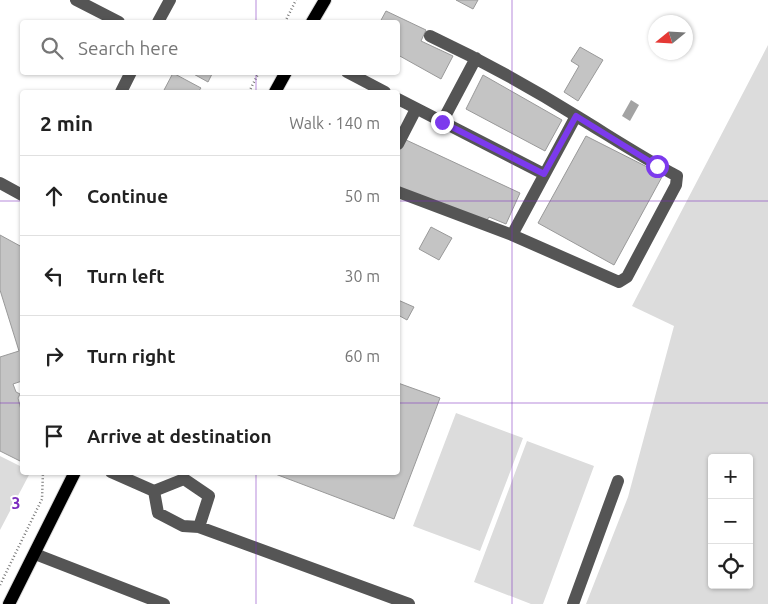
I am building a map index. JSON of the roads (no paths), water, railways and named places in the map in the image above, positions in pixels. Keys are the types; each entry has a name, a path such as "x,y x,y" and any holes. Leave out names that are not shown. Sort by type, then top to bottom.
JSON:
{"main road":[{"path":"313,20 325,0"},
{"path":"276,90 284,75"},
{"path":"10,604 73,475"}],"street":[{"path":"76,0 115,20"},
{"path":"159,20 170,0"},
{"path":"400,193 512,235 619,282 627,277 676,185 677,176 657,166 476,58 430,36"},
{"path":"442,122 476,58"},
{"path":"122,90 130,75"},
{"path":"353,75 381,90"},
{"path":"400,100 544,174"},
{"path":"400,140 416,109"},
{"path":"512,235 576,116"},
{"path":"0,183 20,194"},
{"path":"119,475 154,491 184,479 209,496 200,527"},
{"path":"574,604 618,481"},
{"path":"154,491 158,513 184,526 200,527 409,604"},
{"path":"35,554 164,604"}]}
